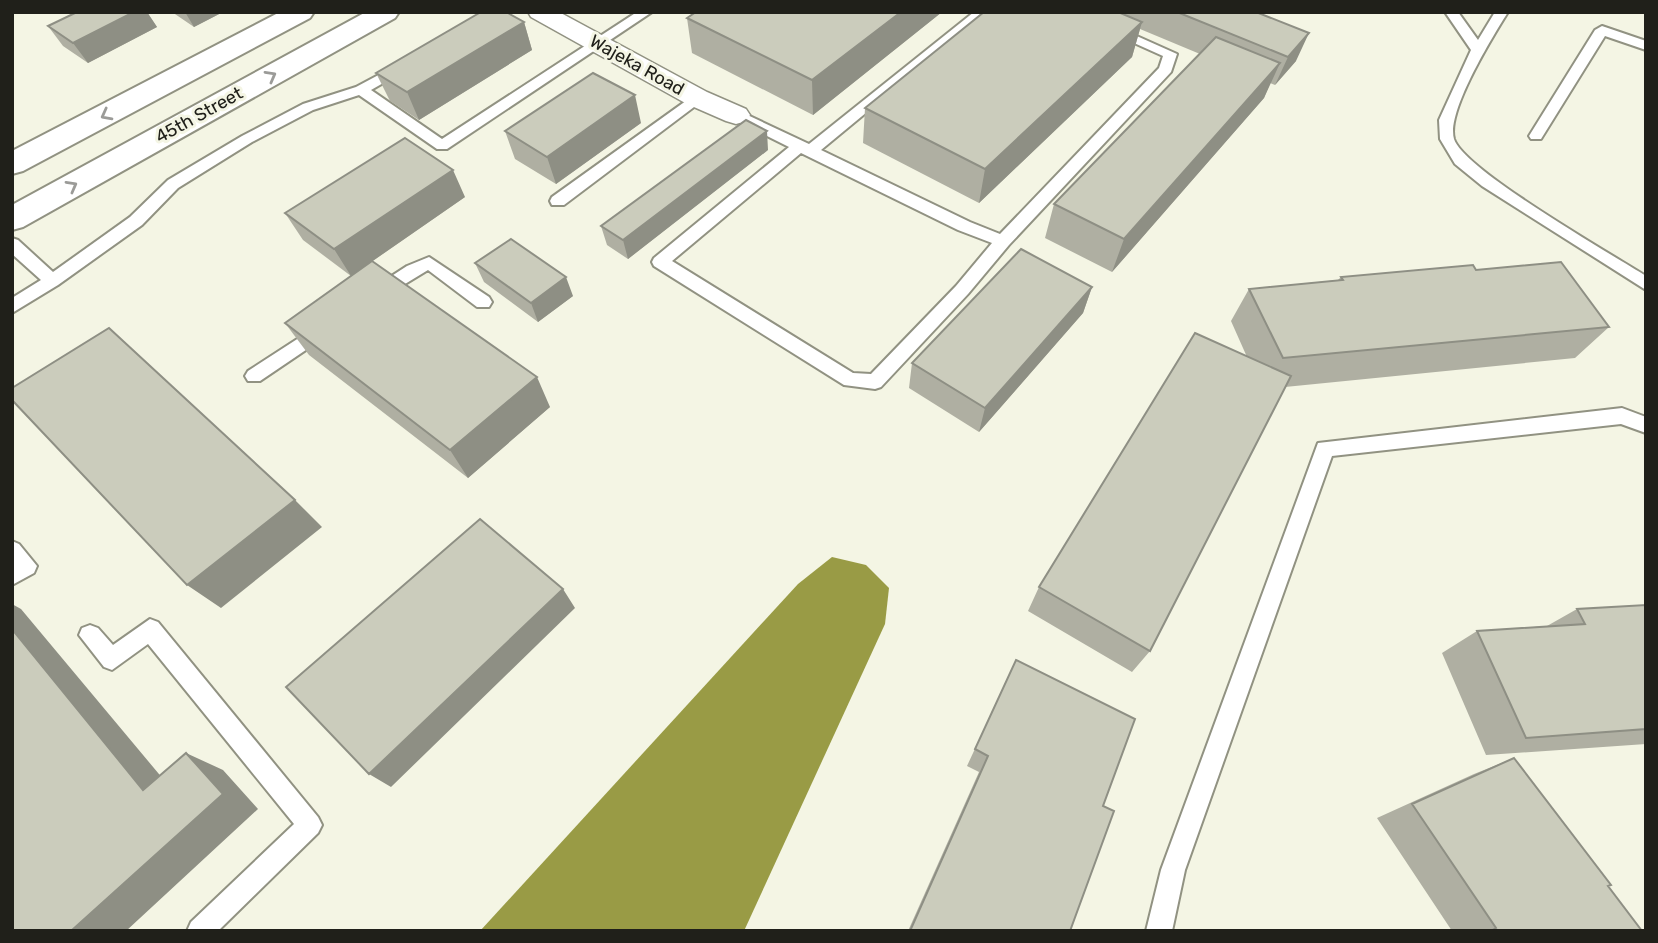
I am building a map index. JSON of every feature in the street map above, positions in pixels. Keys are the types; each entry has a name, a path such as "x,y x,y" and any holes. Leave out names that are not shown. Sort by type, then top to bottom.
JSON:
{"main road":[{"path":"12,164 300,12"},
{"name":"45th Street","path":"12,219 386,12"}],"street":[{"name":"Wajeka Road","path":"540,12 698,98 736,115"}],"lane":[{"path":"361,90 442,146 646,12"},
{"path":"982,12 660,262 850,380 875,382 962,290 1003,241 1166,69 1170,54 1071,12"},
{"path":"1451,12 1478,50"},
{"path":"1502,12 1478,50 1446,120 1447,139 1460,160 1487,182 1646,284"},
{"path":"1535,136 1602,30 1646,46"},
{"path":"12,307 136,221 173,184 247,139 308,107 361,90 417,58"},
{"path":"558,201 698,98"},
{"path":"736,115 964,226 1003,241"},
{"path":"12,244 52,281"},
{"path":"367,300 412,270 429,263 483,302"},
{"path":"254,376 332,323"},
{"path":"1159,931 1173,870 1325,449 1622,416 1646,425"},
{"path":"12,550 27,566 12,576"},
{"path":"90,635 112,660 150,629 310,825 200,931"}],"shaded area":[{"path":"832,557 866,565 889,588 885,624 744,931 480,931 798,584"}],"building":[{"path":"77,12 134,12 73,43 48,26"},
{"path":"481,12 506,12 524,22 407,92 376,73"},
{"path":"696,12 901,12 812,80 687,18"},
{"path":"984,12 1118,12 1142,22 985,169 865,108"},
{"path":"1177,12 1256,12 1309,33 1288,57"},
{"path":"1216,37 1280,63 1124,239 1054,204"},
{"path":"593,73 635,95 547,157 505,131"},
{"path":"746,120 767,131 623,240 601,226"},
{"path":"405,138 453,170 334,249 285,213"},
{"path":"511,239 566,277 531,303 475,263"},
{"path":"1021,249 1092,287 985,408 912,363"},
{"path":"372,261 537,377 450,450 285,323"},
{"path":"1561,262 1609,327 1283,358 1249,289 1343,280 1341,277 1473,265 1476,270"},
{"path":"109,328 295,500 187,585 12,400 12,388"},
{"path":"1195,333 1291,376 1150,651 1039,587"},
{"path":"480,519 563,589 369,774 286,687"},
{"path":"1646,605 1646,729 1526,738 1477,631 1585,624 1577,609"},
{"path":"12,629 143,790 186,753 223,794 71,931 12,931"},
{"path":"1016,660 1135,719 1103,806 1114,811 1070,931 910,931 988,756 975,749"},
{"path":"1514,758 1611,885 1608,886 1642,931 1491,931 1496,928 1412,804"}]}
